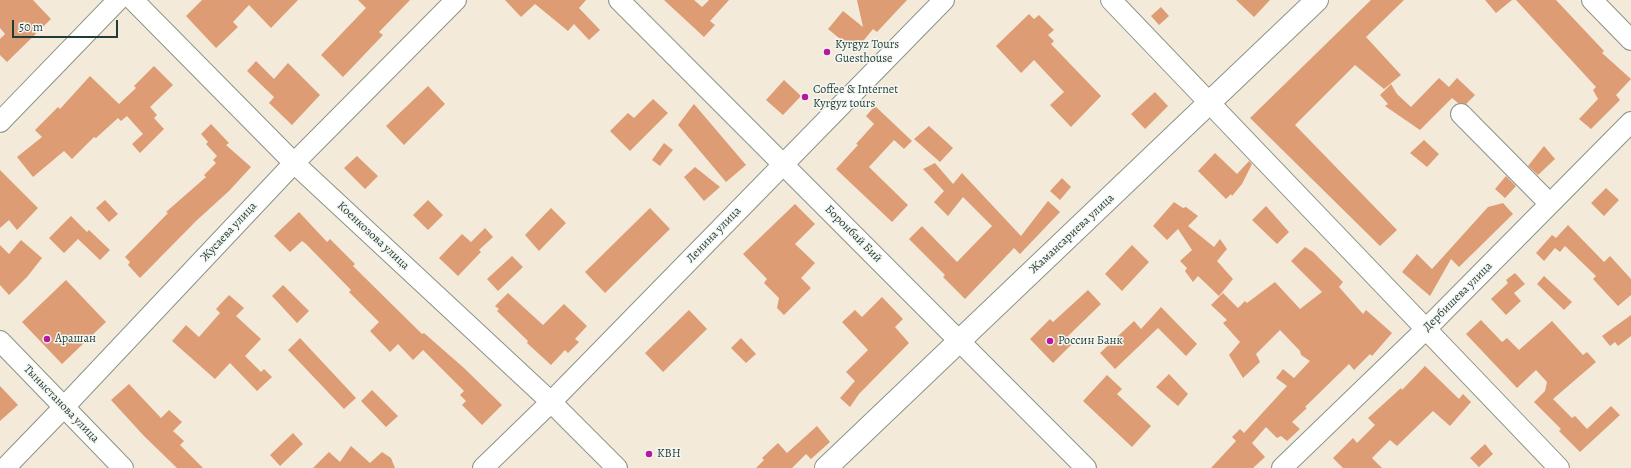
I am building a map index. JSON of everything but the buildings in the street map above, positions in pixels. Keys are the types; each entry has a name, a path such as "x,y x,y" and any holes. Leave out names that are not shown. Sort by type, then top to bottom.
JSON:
{"main road":[{"name":"Жамансариева улица","path":"826,468 1317,0"}],"street":[{"path":"0,122 118,0"},
{"name":"Коенкозова улица","path":"133,0 294,163 551,402 617,468"},
{"name":"Жусаева улица","path":"5,468 294,163 456,0"},
{"name":"Боронбай Бий","path":"619,0 1086,468"},
{"name":"Ленина улица","path":"483,468 551,402 944,0"},
{"path":"1111,0 1559,468"},
{"path":"1592,0 1631,40"},
{"path":"1461,114 1550,204"},
{"name":"Дербишева улица","path":"1282,468 1426,329 1631,122"},
{"name":"Тыныстанова улица","path":"0,341 123,468"}],"place":[{"name":"Kyrgyz Tours Guesthouse","path":"827,52"},
{"name":"Coffee & Internet Kyrgyz tours","path":"805,97"},
{"name":"Арашан","path":"47,339"},
{"name":"Россин Банк","path":"1050,341"},
{"name":"KBH","path":"649,454"}]}
